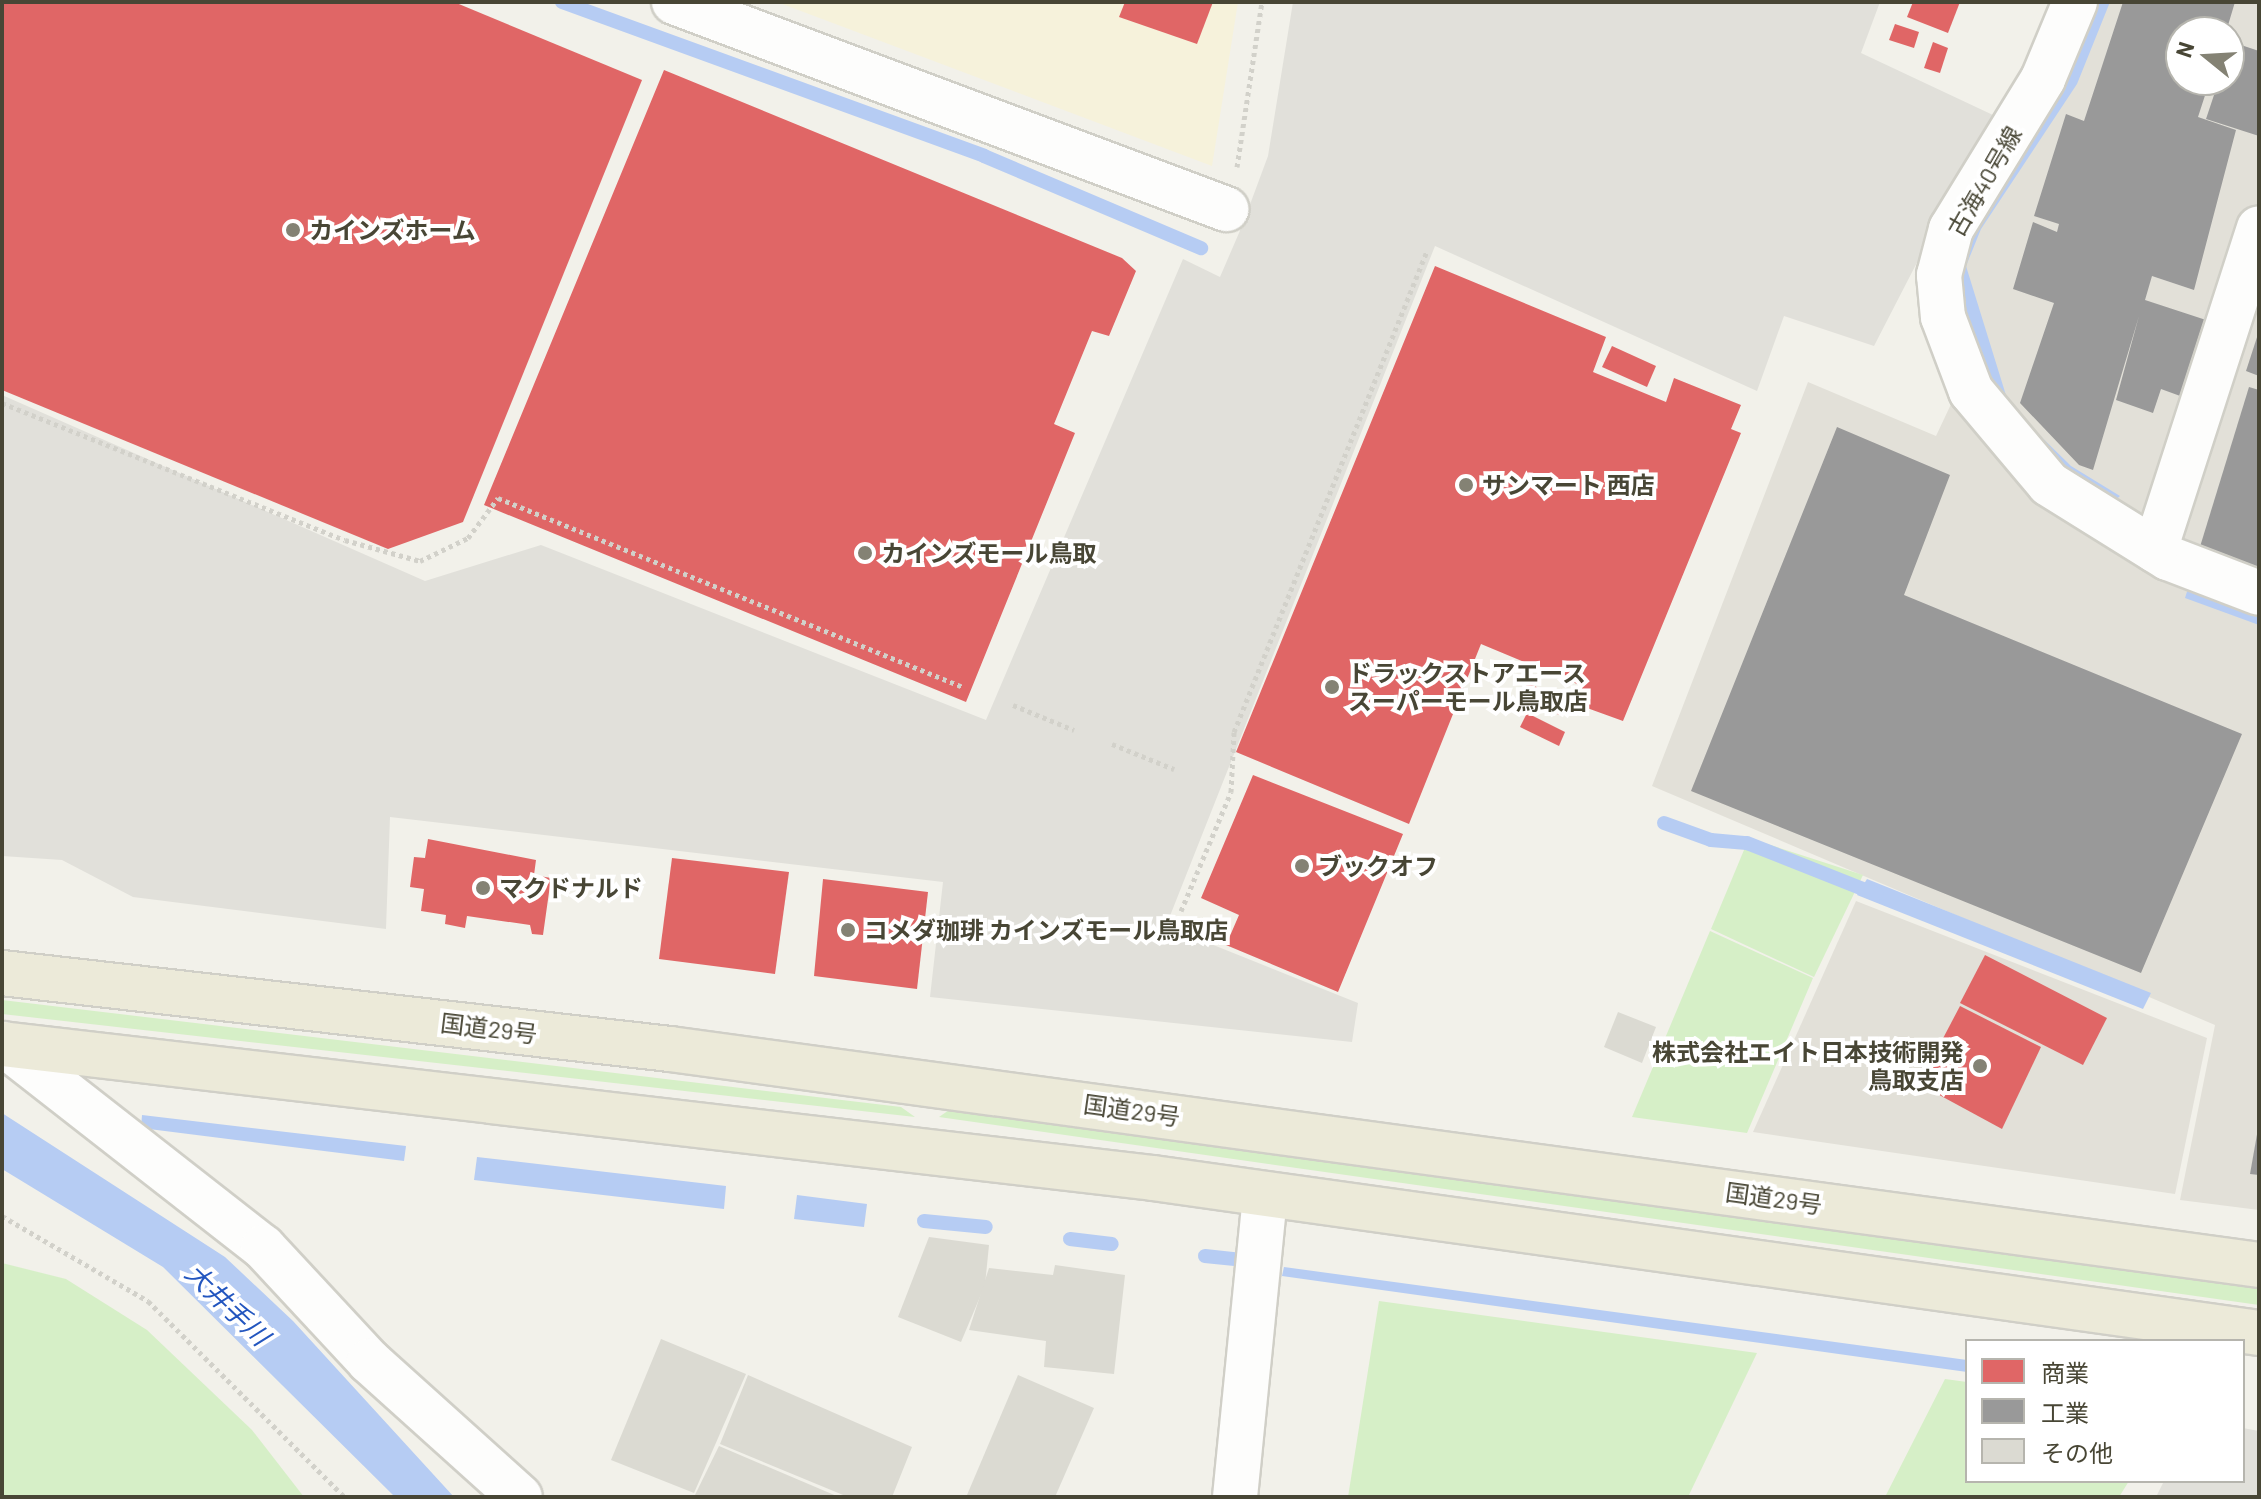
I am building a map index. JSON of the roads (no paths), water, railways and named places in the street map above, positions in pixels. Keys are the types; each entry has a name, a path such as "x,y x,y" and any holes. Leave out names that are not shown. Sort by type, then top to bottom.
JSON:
{"highway":[{"name":"国道29号","path":"2,973 670,1049 2259,1265"},
{"path":"2,1044 1265,1194 2259,1333"}],"street":[{"path":"674,2 1226,209"},
{"name":"古海40号線","path":"2075,2 2043,79 1951,229 1939,275 1943,317 1971,391 2002,435 2049,484 2155,550 2259,593"},
{"path":"2155,550 2259,228"},
{"path":"2,1044 263,1247 369,1361 520,1497"},
{"path":"1235,1497 1265,1194"}],"water":[{"path":"2093,2 2110,2 2077,84 1981,229 1966,266 2009,405 2071,466 2120,496 2106,509 1995,414 1952,292 1962,227"},
{"path":"2192,576 2259,601 2259,625 2185,598"},
{"path":"1867,879 2151,993 2143,1009 1857,895"},
{"name":"大井手川","path":"2,1113 225,1257 293,1321 454,1497 395,1497 163,1267 2,1169"},
{"path":"142,1115 406,1146 404,1161 141,1128"},
{"path":"477,1157 726,1186 724,1209 474,1180"},
{"path":"797,1195 867,1204 864,1227 794,1219"},
{"path":"1284,1267 1965,1360 1965,1372 1282,1276"}],"waterway":[{"path":"562,2 984,156 1201,248"},
{"path":"1664,823 1711,840 1747,843 1876,894"},
{"path":"924,1221 986,1227"},
{"path":"1070,1239 1112,1244"},
{"path":"1205,1256 1235,1259"}],"place":[{"name":"カインズホーム","path":"293,230"},
{"name":"サンマート 西店","path":"1466,485"},
{"name":"カインズモール鳥取","path":"865,553"},
{"name":"ドラックストアエース スーパーモール鳥取店","path":"1332,687"},
{"name":"ブックオフ","path":"1302,866"},
{"name":"マクドナルド","path":"483,888"},
{"name":"コメダ珈琲 カインズモール鳥取店","path":"848,930"},
{"name":"株式会社エイト日本技術開発 鳥取支店","path":"1980,1066"}]}
